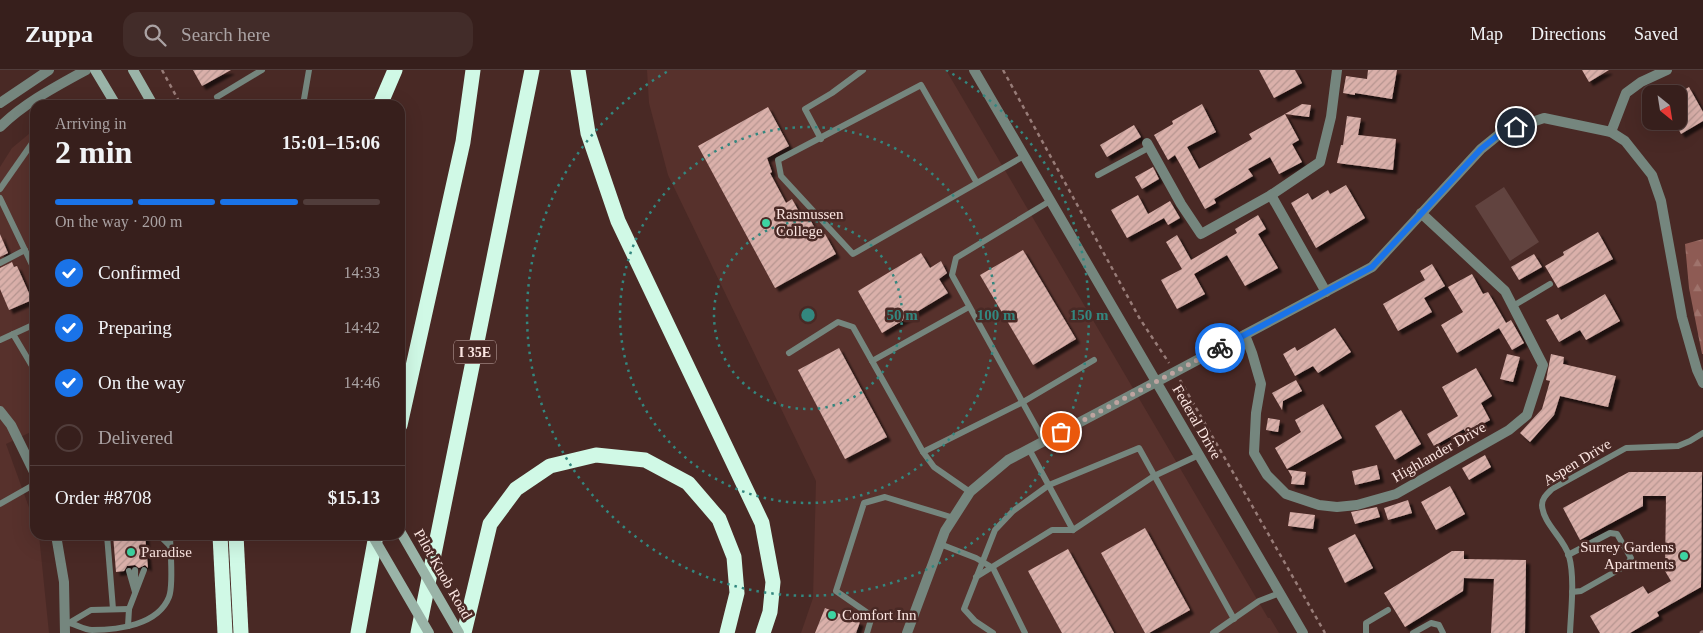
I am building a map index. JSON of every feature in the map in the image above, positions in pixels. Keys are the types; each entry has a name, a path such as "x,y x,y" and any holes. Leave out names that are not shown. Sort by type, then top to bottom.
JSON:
{"highway":[{"path":"382,100 394,70"},
{"path":"405,403 463,142 473,70"},
{"name":"I 35E","path":"418,633 532,70"},
{"path":"578,70 588,133 618,221 762,522 773,582 770,612 764,633"},
{"path":"464,633 490,524 516,489 550,466 596,455 645,460 688,483 719,519 734,557 737,594 728,633"},
{"path":"220,540 225,633"},
{"path":"236,540 241,633"},
{"path":"358,633 375,540"}],"main road":[{"path":"95,70 113,100"},
{"path":"133,70 150,100"},
{"path":"375,540 429,633"},
{"name":"Pilot Knob Road","path":"405,540 459,633"}],"street":[{"path":"0,103 49,70"},
{"path":"36,100 86,70"},
{"name":"Federal Drive","path":"974,70 1303,633"},
{"path":"1148,145 1180,204 1201,234 1271,195 1320,162 1331,117 1337,70"},
{"path":"1611,132 1626,93 1642,82 1666,70"},
{"path":"0,127 30,104"},
{"path":"907,633 945,531 970,492 1008,460 1372,267 1481,149 1502,132 1544,118 1611,132 1625,141 1652,175 1661,202 1682,317 1697,370 1703,382"},
{"path":"1271,195 1326,292"},
{"name":"Highlander Drive","path":"1244,335 1252,353 1261,384 1256,413 1254,453 1267,475 1286,494 1319,506 1357,505 1396,494 1509,430 1526,415 1543,365 1505,291 1421,213"},
{"path":"0,411 11,425 30,464"},
{"path":"57,540 64,582 67,626"}],"lane":[{"path":"217,97 262,70"},
{"path":"304,100 309,70"},
{"path":"821,138 805,108 832,93 863,70"},
{"path":"977,183 920,85 778,160 781,176 853,254 977,183 1024,156"},
{"path":"1098,175 1148,145"},
{"path":"0,189 30,146"},
{"path":"0,198 30,261"},
{"path":"1044,441 952,275 956,258 1050,201"},
{"path":"0,262 25,250"},
{"path":"1513,306 1550,284"},
{"path":"872,361 970,307"},
{"path":"789,353 838,322 853,327 923,452 934,467 970,492"},
{"path":"0,340 30,326"},
{"path":"14,334 30,362"},
{"path":"923,452 1023,402 1094,360"},
{"name":"Aspen Drive","path":"1570,633 1572,592 1568,555 1544,512 1542,503 1545,496 1552,489 1626,448 1678,446 1703,433"},
{"path":"993,633 975,621 964,609 995,530 1013,511 1049,485 1138,448 1234,619"},
{"path":"1029,449 1073,530"},
{"path":"976,577 1052,530 1073,530 1154,476 1199,455"},
{"path":"0,504 30,487"},
{"path":"867,633 872,616 836,591 864,503 885,496 954,518"},
{"path":"1568,555 1610,532 1617,534 1630,558 1627,565 1581,591 1572,592"},
{"path":"107,540 113,610"},
{"path":"165,540 170,546"},
{"path":"67,626 90,630 128,626 151,618 169,596 170,540"},
{"path":"940,544 982,561 993,568 1025,633"},
{"path":"128,626 129,609 144,570"},
{"path":"132,571 135,592"},
{"path":"1213,633 1259,601 1280,593"},
{"path":"67,626 91,610 129,609"},
{"path":"1366,633 1366,623 1388,610"},
{"path":"1413,633 1431,623 1439,625 1444,633"}],"path":[{"path":"162,70 178,100"},
{"path":"1003,70 1140,318 1175,372 1325,633"}],"shaded area":[{"path":"647,70 946,70 1268,618 1270,618 1279,633 801,633 813,598 816,481 668,175 649,103"},
{"path":"30,133 30,432 6,444 30,510 30,540 40,540 49,633 0,633 0,167 12,148"},
{"path":"1504,187 1539,242 1510,261 1475,206"}],"green space":[{"path":"1703,239 1702,354 1689,288 1685,244"}],"building":[{"path":"193,70 231,70 202,86"},
{"path":"1259,70 1295,70 1302,83 1274,98"},
{"path":"1368,70 1397,70 1392,99 1343,93 1346,76 1367,79"},
{"path":"1582,70 1609,70 1589,82"},
{"path":"1688,88 1703,112 1703,121 1688,130"},
{"path":"1202,104 1216,132 1187,147 1199,169 1252,139 1249,134 1285,114 1299,140 1292,144 1302,162 1279,174 1270,157 1248,169 1253,176 1214,199 1216,203 1205,209 1175,155 1168,160 1154,135 1173,124 1172,121"},
{"path":"1302,104 1311,105 1309,117 1285,114"},
{"path":"768,107 789,146 767,158 772,172 770,173 786,203 792,199 803,219 808,216 820,237 825,234 836,254 775,288 698,146"},
{"path":"1347,116 1361,118 1358,135 1396,139 1393,170 1337,163 1341,145 1343,145"},
{"path":"1134,125 1141,137 1107,157 1100,145"},
{"path":"1679,130 1688,130 1681,134"},
{"path":"1153,167 1159,179 1142,189 1135,177"},
{"path":"1346,185 1365,218 1316,248 1291,203 1308,193 1312,200 1328,190 1330,194"},
{"path":"1138,195 1148,214 1170,201 1180,218 1168,225 1164,218 1127,238 1111,210"},
{"path":"1258,215 1266,229 1258,234 1278,268 1245,286 1227,255 1194,274 1205,294 1177,309 1161,280 1182,269 1166,242 1177,235 1191,260 1237,233 1235,229"},
{"path":"1598,232 1613,259 1558,288 1545,266 1564,255 1563,252"},
{"path":"0,234 8,253 0,257"},
{"path":"1023,250 1076,339 1033,365 980,275"},
{"path":"921,253 930,268 941,261 947,273 939,279 948,293 882,333 858,291"},
{"path":"1534,254 1542,267 1519,280 1511,267"},
{"path":"12,262 14,267 17,266 30,295 30,301 9,310 0,289 0,268"},
{"path":"1432,264 1445,286 1424,298 1432,312 1398,331 1383,304 1425,280 1420,271"},
{"path":"1472,274 1483,294 1488,292 1506,323 1511,320 1524,343 1512,350 1499,328 1457,353 1441,325 1463,312 1448,287"},
{"path":"1605,294 1620,321 1586,340 1580,330 1559,342 1546,320 1558,314 1561,320"},
{"path":"1335,328 1351,352 1318,373 1313,366 1295,376 1283,354 1295,347 1297,351"},
{"path":"839,348 887,437 845,459 798,370"},
{"path":"1507,354 1520,357 1513,382 1500,379"},
{"path":"1551,354 1564,357 1563,364 1616,376 1608,407 1560,396 1554,415 1530,442 1520,433 1542,409 1550,381 1546,380"},
{"path":"1476,368 1492,396 1481,403 1490,420 1466,433 1464,429 1434,446 1427,434 1458,416 1442,387"},
{"path":"1296,380 1302,391 1283,401 1282,410 1272,393"},
{"path":"1323,404 1342,438 1287,469 1275,448 1301,432 1295,420"},
{"path":"1401,410 1421,444 1395,460 1375,426"},
{"path":"1268,418 1280,420 1278,432 1266,430"},
{"path":"1485,455 1491,467 1469,480 1462,468"},
{"path":"1377,465 1380,479 1355,485 1352,471"},
{"path":"1288,470 1306,472 1304,485 1291,484 1292,477"},
{"name":"Surrey Gardens Apartments","path":"1629,472 1702,472 1701,587 1657,612 1659,616 1630,633 1600,633 1590,616 1643,586 1648,594 1671,581 1665,571 1666,496 1643,496 1643,506 1580,540 1563,508"},
{"path":"1450,486 1465,514 1436,530 1421,502"},
{"path":"1408,500 1412,513 1388,520 1384,508"},
{"path":"1377,507 1380,517 1355,524 1351,512"},
{"path":"1290,512 1315,515 1313,529 1288,526"},
{"path":"1145,528 1190,610 1149,633 1145,633 1101,553"},
{"path":"1355,534 1373,568 1345,583 1328,548"},
{"name":"Paradise","path":"113,540 145,540 148,568 145,565 139,568 135,565 127,566 124,571 116,572"},
{"path":"1068,549 1114,633 1062,633 1028,571"},
{"path":"1452,551 1464,551 1464,559 1526,560 1525,633 1491,633 1494,579 1464,578 1463,591 1405,627 1384,593"},
{"name":"Comfort Inn","path":"825,608 860,622 856,633 815,633"}],"way so far":[{"path":"1061,432 1220,348"}],"place":[{"name":"Rasmussen College","path":"766,223"},
{"name":"Paradise","path":"131,552"},
{"name":"Surrey Gardens Apartments","path":"1684,556"},
{"name":"Comfort Inn","path":"832,615"}],"route":[{"path":"1220,348 1372,267 1481,149 1502,132 1516,127"}]}
